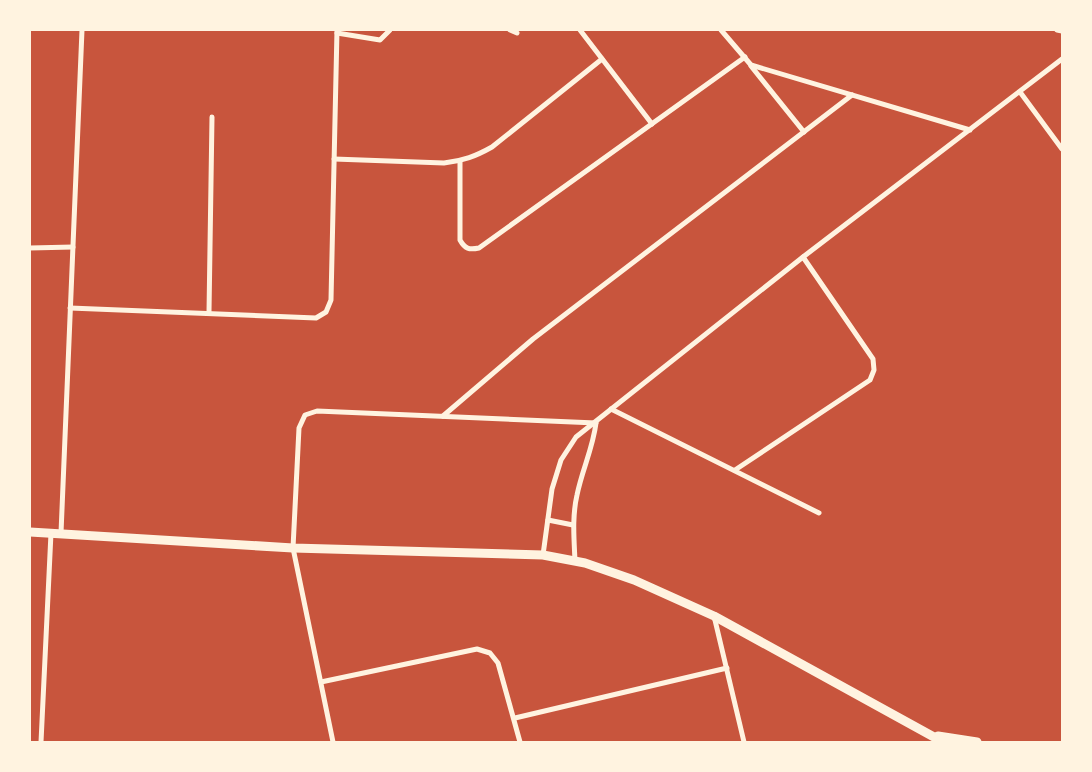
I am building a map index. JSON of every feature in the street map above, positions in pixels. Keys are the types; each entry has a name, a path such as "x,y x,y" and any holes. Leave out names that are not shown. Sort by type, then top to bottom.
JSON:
{"street":[{"path":"61,533 82,30"},
{"path":"70,308 209,312 316,318 326,312 330,300 337,32 380,40 390,30"},
{"path":"510,30 517,33"},
{"path":"580,30 652,124"},
{"path":"721,30 745,57 804,132"},
{"path":"1058,30 1062,31"},
{"path":"460,161 460,240 464,247 470,250 479,248 745,57"},
{"path":"334,159 460,161 492,147 602,59"},
{"path":"543,555 552,489 561,460 576,437 804,257 1062,59"},
{"path":"751,65 970,130"},
{"path":"1020,92 1062,148"},
{"path":"442,416 533,339 852,95"},
{"path":"209,312 212,117"},
{"path":"30,248 73,247"},
{"path":"735,470 870,380 874,370 873,358 804,257"},
{"path":"611,409 819,513"},
{"path":"333,742 293,548 299,428 305,414 317,411 596,423"},
{"path":"575,561 572,525 577,496 593,442 596,423"},
{"path":"548,520 572,525"},
{"path":"30,532 293,548 543,555 575,561 634,580 714,616 943,742"},
{"path":"41,742 51,532"},
{"path":"714,616 744,742"},
{"path":"320,682 477,649 490,653 498,663 515,718 520,742"},
{"path":"515,718 726,668"},
{"path":"935,736 977,742"}]}
